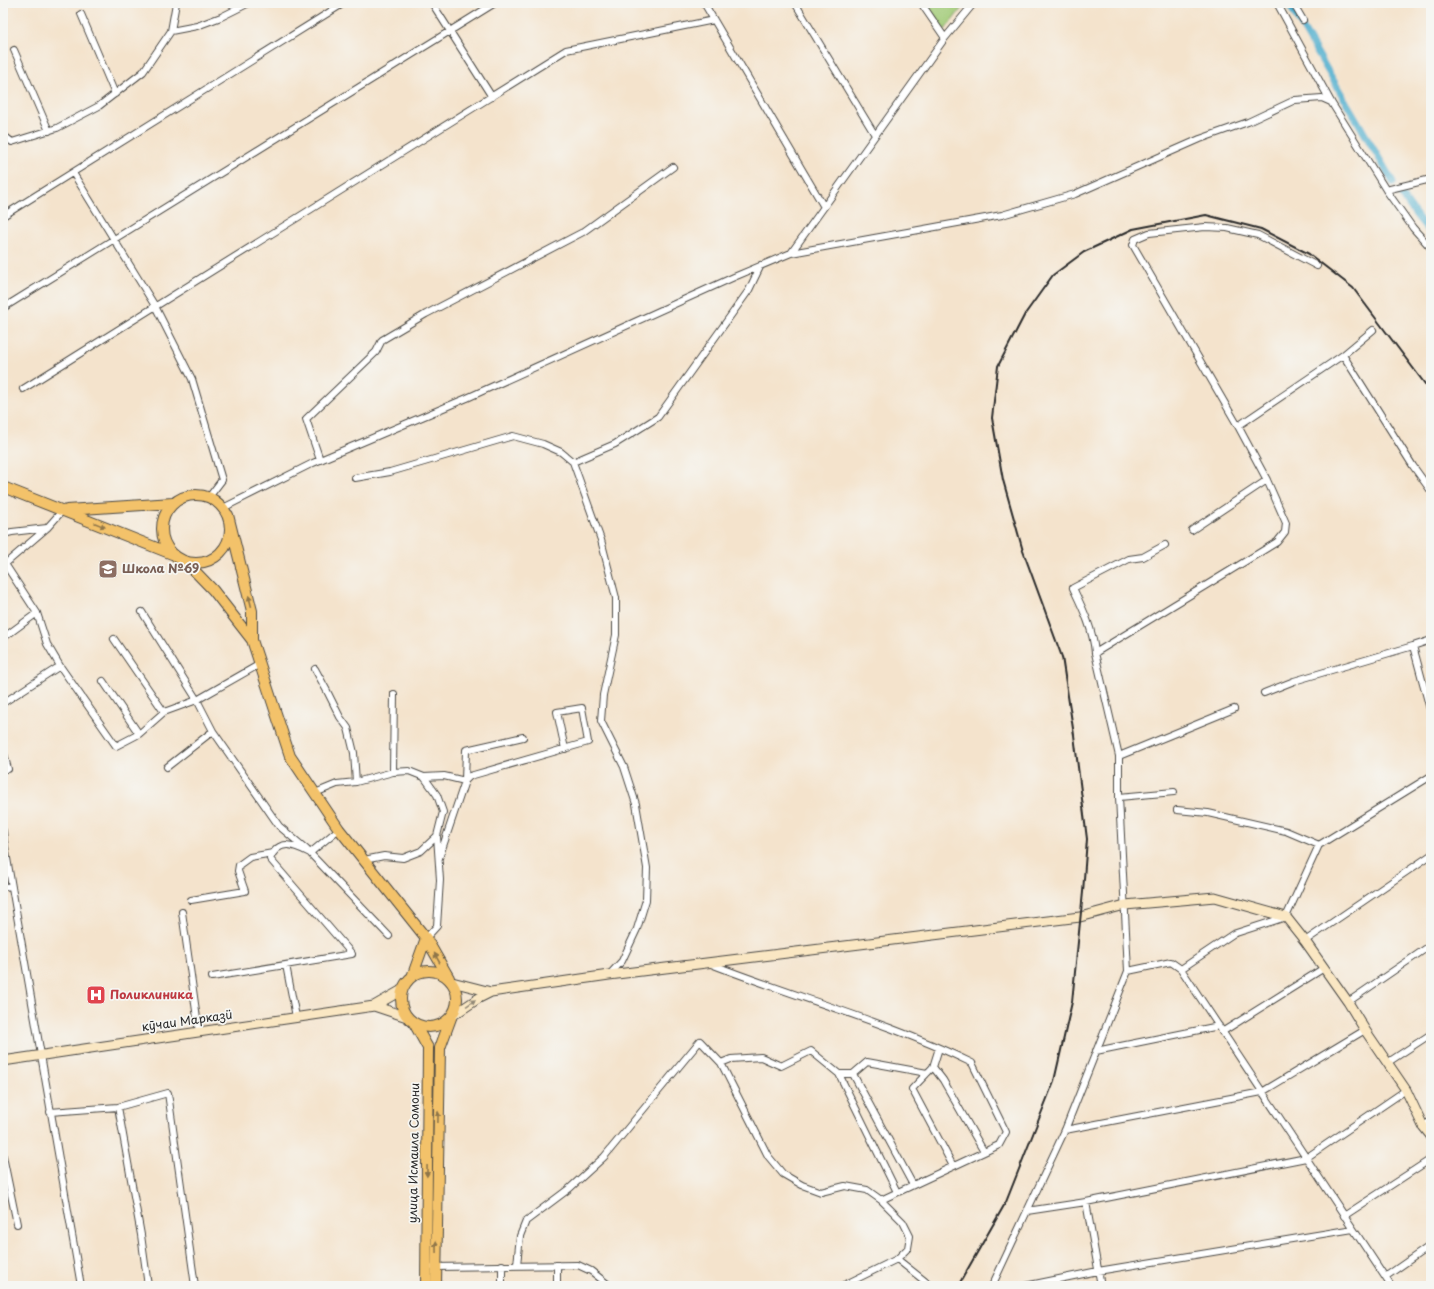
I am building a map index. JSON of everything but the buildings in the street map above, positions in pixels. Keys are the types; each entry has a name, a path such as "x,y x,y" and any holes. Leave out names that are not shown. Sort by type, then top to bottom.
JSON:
{"main road":[{"path":"4,488 64,510 172,554 186,562 213,590 252,640"},
{"path":"172,554 165,545 162,534 162,523 166,512 173,503 181,498 190,495 209,497 217,502 225,512 230,526 230,537 225,548 218,556 208,562 197,564 186,562"},
{"path":"64,510 173,503"},
{"path":"225,512 252,611 252,640 290,756 339,829 426,938 456,990 458,999 456,1008 440,1048 431,1267 436,1286"},
{"path":"412,977 426,938"},
{"path":"450,980 442,974 430,971 419,973 406,983 402,990 401,999 402,1009 411,1020 422,1027 438,1027 452,1017"},
{"name":"улица Исмаила Сомони","path":"411,1020 428,1048 431,1267 426,1286"}],"street":[{"path":"3,135 12,142 49,131 99,106 115,94 143,72 171,31 176,3"},
{"path":"171,31 197,26 221,18 248,3"},
{"path":"3,216 344,3"},
{"path":"432,3 492,97"},
{"path":"3,308 495,3"},
{"path":"704,3 824,207"},
{"path":"795,3 875,135"},
{"path":"921,3 945,38"},
{"path":"791,253 945,38 974,3"},
{"path":"1277,3 1331,102 1386,190 1412,228 1431,248"},
{"path":"1292,3 1303,20"},
{"path":"81,14 115,94"},
{"path":"23,389 566,50 714,20"},
{"path":"14,50 49,131"},
{"path":"225,512 320,460 467,398 791,253 1002,216 1075,194 1200,139 1248,122 1295,100 1322,98 1331,102"},
{"path":"320,460 306,419 376,352 382,340 426,314 583,232 673,166"},
{"path":"73,173 155,306 192,379 222,480 209,497"},
{"path":"1386,190 1431,179"},
{"path":"1096,652 1276,542 1284,532 1286,523 1267,480 1238,426 1133,245 1135,240 1149,233 1205,227 1227,228 1258,235 1317,266"},
{"path":"572,462 615,444 658,417 748,290 761,266"},
{"path":"1238,426 1343,355 1372,330"},
{"path":"1343,355 1413,466 1431,491"},
{"path":"355,478 390,472 513,436 543,444 561,452 572,462 601,540 616,598 616,635 602,695 601,721 624,767 636,804 647,868 646,900 637,929 622,961 609,975"},
{"path":"1192,530 1267,480"},
{"path":"64,510 48,528 5,564 38,613 47,644 60,666 116,746 139,734 164,712 197,700 260,664"},
{"path":"3,534 48,528"},
{"path":"992,1286 1064,1130 1128,971 1119,797 1119,756 1094,640 1089,623 1073,588 1129,559 1143,557 1165,545"},
{"path":"142,612 197,700 213,731 279,826 310,853 389,936"},
{"path":"3,638 38,613"},
{"path":"114,639 164,712"},
{"path":"1264,693 1294,681 1431,640"},
{"path":"1413,646 1431,712"},
{"path":"3,703 60,666"},
{"path":"314,669 340,717 348,728 354,754 356,782"},
{"path":"103,681 139,734"},
{"path":"393,772 394,694"},
{"path":"465,781 470,776 565,749 588,742 582,708 557,712 565,749"},
{"path":"1119,756 1234,709"},
{"path":"167,766 213,731"},
{"path":"439,858 465,781 466,750 523,737"},
{"path":"3,750 8,769 3,769"},
{"path":"315,793 337,784 356,782 393,772 409,772 424,777 444,776 465,781"},
{"path":"1181,969 1233,934 1286,917 1319,845 1431,776"},
{"path":"424,777 437,795 443,812 437,836 440,880 437,926 426,938"},
{"path":"1119,797 1174,792"},
{"path":"1177,810 1208,813 1286,831 1319,845"},
{"path":"310,853 339,829"},
{"path":"3,831 3,841 81,1286"},
{"path":"364,860 384,856 403,858 421,851 437,836"},
{"path":"191,900 245,891 238,871 239,865 250,857 273,853 283,846 294,845 310,853"},
{"path":"212,977 352,954 270,860 273,853"},
{"path":"1305,941 1431,855"},
{"path":"3,887 11,886"},
{"path":"452,1017 479,998 491,992 609,975 1080,917 1125,905 1215,897 1286,917 1305,941 1348,1002 1365,1030 1406,1090 1423,1126 1431,1136"},
{"path":"182,912 199,1032"},
{"path":"1348,1002 1431,945"},
{"path":"1128,971 1171,962 1181,969 1391,1286"},
{"path":"710,963 756,981 892,1027 972,1063 1006,1132 998,1145 881,1200"},
{"path":"286,965 296,1017"},
{"path":"1222,1032 1324,968"},
{"path":"450,980 491,992"},
{"path":"374,1006 402,990"},
{"path":"374,1006 411,1020"},
{"name":"кӯчаи Марказӣ","path":"3,1061 374,1006"},
{"path":"1096,1051 1219,1026"},
{"path":"1064,1130 1262,1092 1365,1030"},
{"path":"1387,1063 1431,1034"},
{"path":"517,1265 520,1236 526,1222 570,1188 604,1157 700,1041 721,1063 768,1156 783,1174 802,1185 821,1192 845,1186 867,1190 881,1200 903,1222 910,1236 908,1248 897,1259 842,1286"},
{"path":"939,1048 933,1067 912,1089 953,1166"},
{"path":"721,1063 731,1059 761,1057 781,1066 811,1051 839,1074 897,1192"},
{"path":"839,1074 853,1074 867,1062 927,1073"},
{"path":"933,1067 943,1080 984,1152"},
{"path":"853,1074 913,1185"},
{"path":"1027,1211 1086,1202 1306,1158 1406,1090"},
{"path":"50,1112 118,1107 168,1093 195,1286"},
{"path":"118,1107 141,1235 148,1286"},
{"path":"1423,1126 1431,1121"},
{"path":"3,1156 16,1224"},
{"path":"1344,1216 1431,1159"},
{"path":"3,1190 10,1188"},
{"path":"1086,1202 1101,1286"},
{"path":"1025,1286 1098,1272 1353,1229"},
{"path":"1385,1277 1431,1245"},
{"path":"897,1259 931,1286"},
{"path":"502,1265 502,1286"},
{"path":"557,1265 557,1286"},
{"path":"431,1267 578,1265 591,1271 610,1286"}],"green space":[{"path":"926,3 966,3 944,31"}],"waterway":[{"path":"1288,3 1393,182"},
{"path":"1400,193 1431,233"}],"railway":[{"path":"958,1286 1006,1202 1054,1081 1072,1002 1087,839 1074,735 1062,657 1023,551 1003,480 992,418 998,366 1025,314 1053,275 1084,252 1133,229 1206,215 1261,229 1309,254 1353,288 1431,392"}],"place":[{"name":"Школа №69","path":"108,569"},
{"name":"Поликлиника","path":"96,995"}]}
